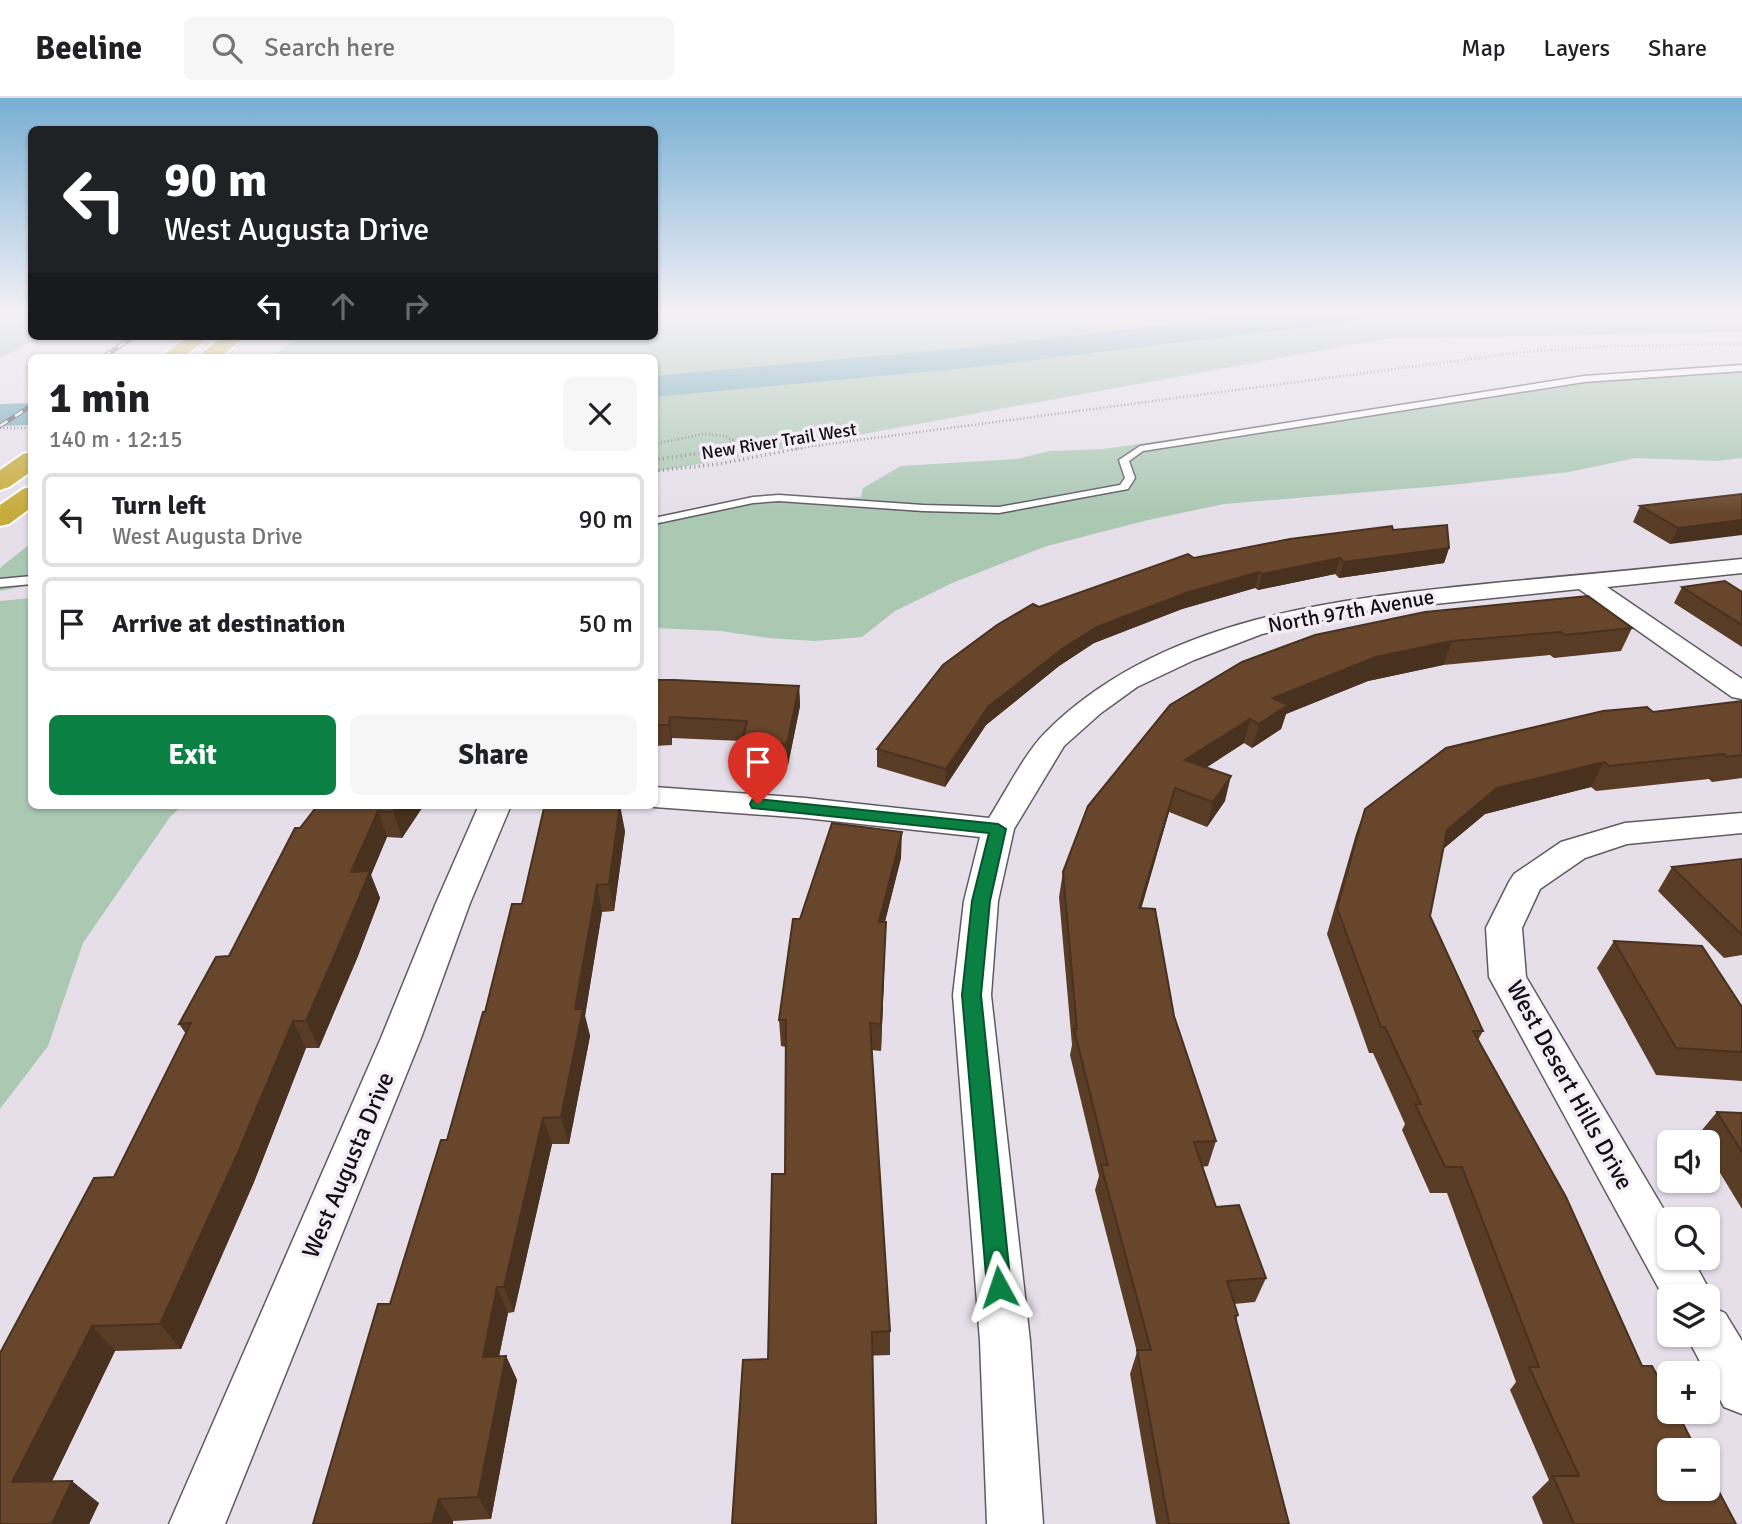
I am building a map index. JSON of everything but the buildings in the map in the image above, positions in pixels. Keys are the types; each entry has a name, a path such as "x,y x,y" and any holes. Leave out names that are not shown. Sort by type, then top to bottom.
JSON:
{"highway":[{"path":"0,482 28,462"},
{"path":"0,518 28,497"}],"street":[{"name":"North 97th Avenue","path":"1015,1524 1004,1341 972,995 981,901 998,829 1053,741 1091,707 1127,681 1185,654 1254,628 1357,605 1742,566"},
{"path":"1584,582 1742,691"},
{"path":"658,797 805,808 998,829"},
{"name":"West Augusta Drive","path":"197,1524 401,1038 453,903 493,809"},
{"name":"West Desert Hills Drive","path":"1682,1284 1508,977 1504,928 1526,883 1573,850 1625,834 1742,823"},
{"path":"1718,1347 1742,1389"}],"lane":[{"path":"658,520 753,500 779,498 972,510 1026,506 1124,487 1130,478 1124,460 1140,449 1581,380"},
{"path":"0,583 28,580"}],"path":[{"name":"New River Trail West","path":"658,471 719,464 774,451 1315,380"},
{"path":"0,428 28,428"},
{"path":"658,443 702,434 716,434 733,440 720,450 658,459"}],"green space":[{"path":"658,380 1162,380 658,471"},
{"path":"1742,380 1742,458 1718,461 1635,458 1569,472 1224,504 1047,546 952,583 895,611 862,637 815,641 721,631 658,628 658,520 747,503 861,497 863,488 901,466 1017,459 1050,451 1104,449 1574,381"},
{"path":"28,545 28,586 0,591 0,568"},
{"path":"28,598 28,809 179,809 170,817 83,943 48,1046 0,1109 0,601"}],"waterway":[{"path":"658,387 734,380"},
{"path":"0,415 28,414"}],"railway":[{"path":"0,426 28,408"}],"route":[{"path":"758,804 998,829 981,901 972,995 999,1287"}]}
